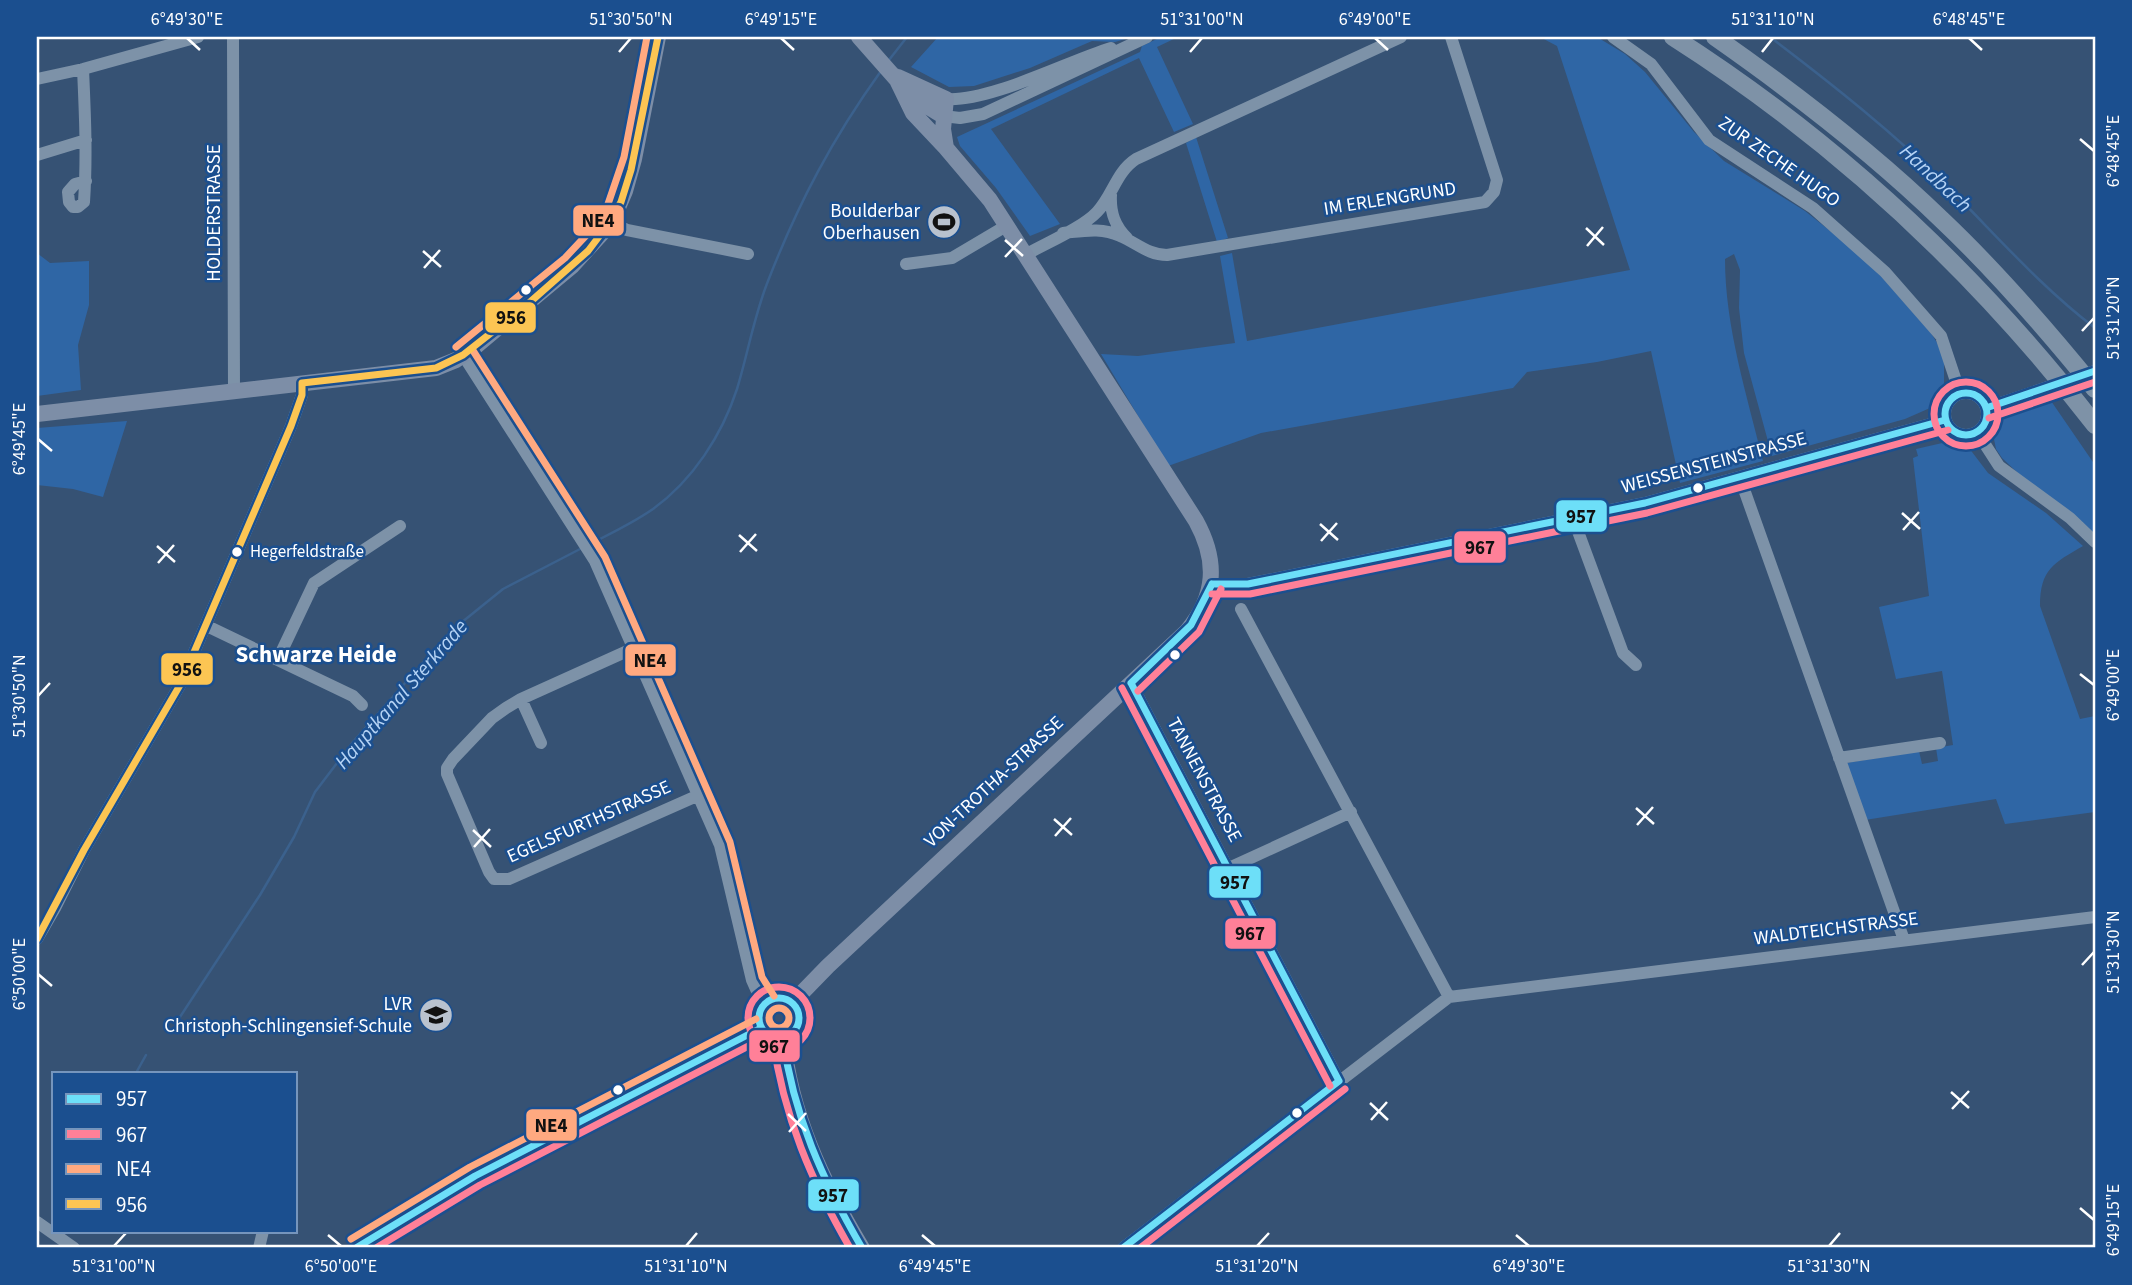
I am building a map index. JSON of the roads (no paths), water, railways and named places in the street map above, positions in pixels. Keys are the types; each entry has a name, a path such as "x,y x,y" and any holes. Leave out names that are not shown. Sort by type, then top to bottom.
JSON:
{"highway":[{"path":"1673,37 1766,101 1878,191 1978,287 2095,425"},
{"path":"1716,37 1837,127 1932,210 1995,272 2095,389"}],"main road":[{"path":"37,414 436,368 463,355 572,266 588,251 610,222 621,202 632,170 658,37"},
{"path":"859,37 895,76 944,107 943,140 946,148"},
{"path":"895,76 913,113 984,192 1196,521 1206,544 1212,584"},
{"name":"VON-TROTHA-STRASSE","path":"792,1003 828,966 1187,631 1212,584"},
{"path":"779,997 792,1003 798,1012 798,1023 791,1034 783,1038 771,1036 761,1028 758,1016 765,1002 779,997"},
{"path":"783,1038 790,1085 806,1136 837,1205 862,1248"}],"street":[{"path":"37,79 198,37"},
{"name":"HOLDERSTRASSE","path":"233,37 234,390"},
{"path":"944,107 996,91 1087,55 1147,37"},
{"path":"944,107 960,118 983,114 1147,37"},
{"name":"IM ERLENGRUND","path":"1025,255 1093,217 1123,170 1136,159 1401,37"},
{"name":"IM ERLENGRUND","path":"1063,233 1102,230 1155,254 1180,254 1485,201 1494,192 1497,180 1451,37"},
{"name":"ZUR ZECHE HUGO","path":"1613,37 1651,64 1709,140 1813,208 1885,272 1941,336 1960,393"},
{"path":"83,69 86,181"},
{"path":"37,155 86,140"},
{"path":"1112,191 1113,217 1129,240"},
{"path":"610,222 627,230 748,254"},
{"path":"906,264 952,258 1006,226"},
{"path":"463,355 595,561 720,845 752,980 765,1002"},
{"path":"1986,408 2095,371"},
{"path":"37,939 90,839 177,690 207,626 291,425 302,396 302,383"},
{"path":"1966,392 1979,397 1986,408 1986,422 1971,435 1958,434 1945,420 1944,413 1949,401 1960,393 1966,392"},
{"name":"WEISSENSTEINSTRASSE","path":"1212,584 1248,584 1645,503 1945,420"},
{"path":"1977,432 1999,466 2070,518 2095,542"},
{"path":"1740,478 1904,940"},
{"path":"1573,518 1623,653 1636,665"},
{"path":"278,659 314,583 400,526"},
{"path":"1123,1248 1449,997 1241,609"},
{"path":"207,626 353,696 362,705"},
{"path":"541,743 521,699 634,648"},
{"name":"TANNENSTRASSE","path":"1131,683 1339,1081"},
{"name":"EGELSFURTHSTRASSE","path":"521,699 492,719 447,768 447,774 494,878 509,879 699,795"},
{"path":"1839,758 1940,743"},
{"path":"1229,868 1351,812"},
{"name":"WALDTEICHSTRASSE","path":"1449,997 2095,918"},
{"path":"356,1248 475,1176 761,1028"},
{"path":"37,1222 74,1248"}],"waterway":[{"name":"Hauptkanal Sterkrade","path":"889,60 907,37"},
{"name":"Handbach","path":"1770,37 1885,128 2038,278 2095,328"},
{"name":"Hauptkanal Sterkrade","path":"588,545 653,509 681,484 714,440 731,406 763,294 791,225 832,147 881,71"},
{"name":"Hauptkanal Sterkrade","path":"178,1020 260,895 294,837 315,792 353,742 451,631 503,589 582,548"},
{"name":"Hauptkanal Sterkrade","path":"137,1072 146,1055"}],"place":[{"name":"Boulderbar Oberhausen","path":"944,222"},
{"name":"Hegerfeldstraße","path":"237,552"},
{"name":"LVR Christoph-Schlingensief-Schule","path":"436,1015"}],"district":[{"name":"Schwarze Heide","path":"316,654"}]}
